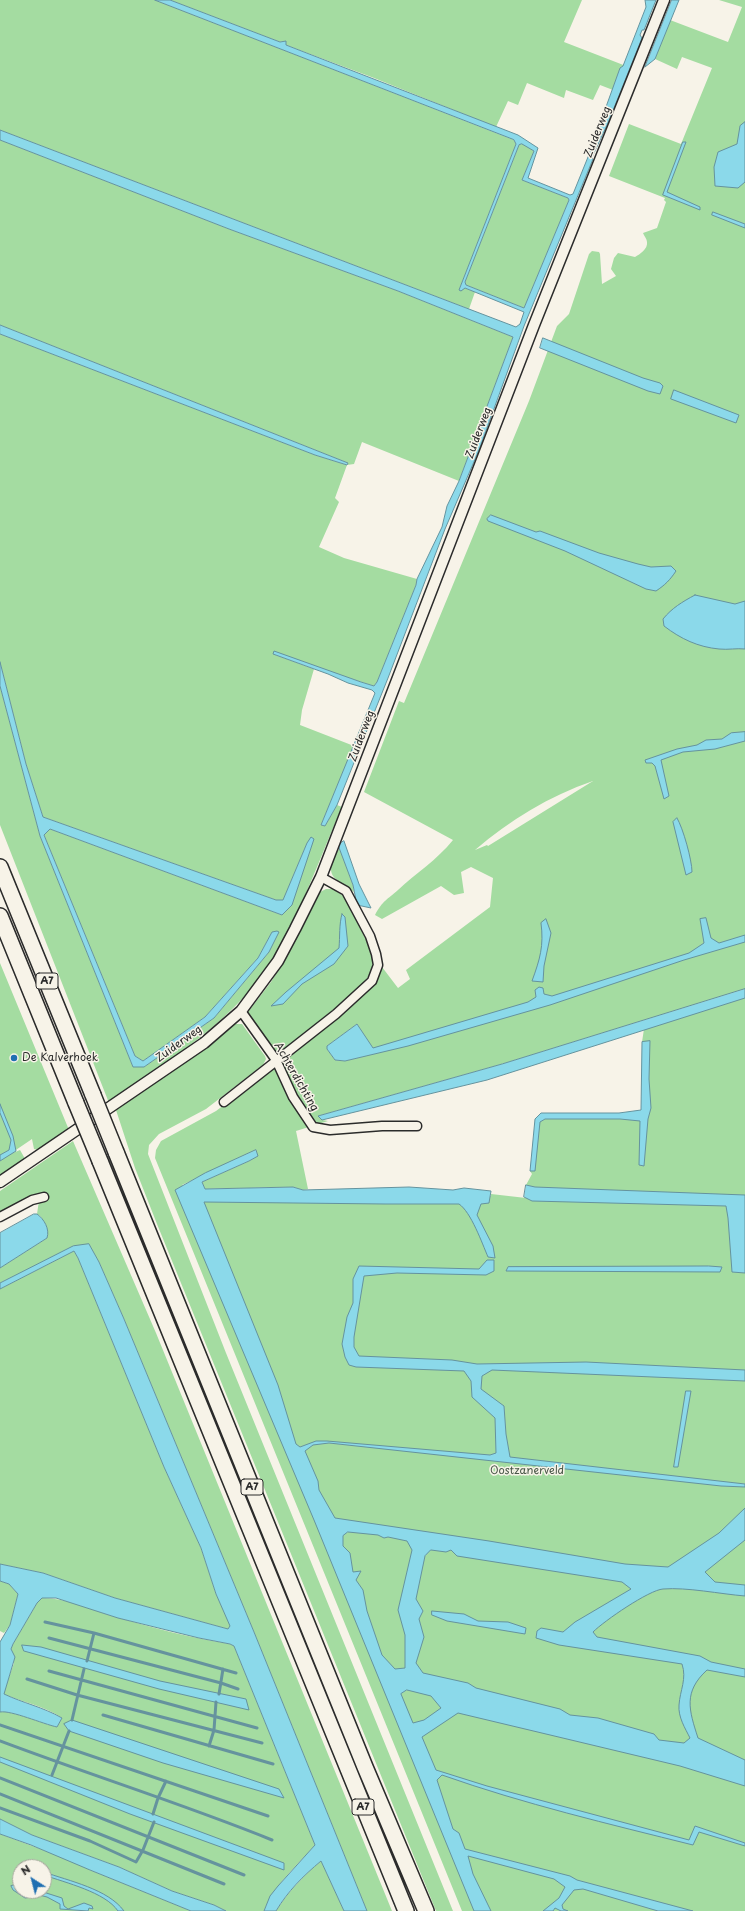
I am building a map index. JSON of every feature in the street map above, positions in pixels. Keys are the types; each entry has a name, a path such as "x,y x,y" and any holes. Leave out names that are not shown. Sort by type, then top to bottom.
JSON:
{"highway":[{"name":"A7","path":"0,867 94,1095 365,1767 426,1911"},
{"name":"A7","path":"0,916 406,1911"}],"street":[{"name":"Zuiderweg","path":"0,1182 204,1043 241,1011 278,961 295,930 320,877 534,324 664,0"},
{"path":"224,1102 336,1014 372,981 378,965 370,936 346,891 320,877"},
{"name":"Achterdichting","path":"241,1011 276,1060 293,1097 313,1127 330,1130 382,1126 417,1126"},
{"path":"0,1217 32,1200 44,1197"}],"green space":[{"path":"0,0 155,0 514,140 516,144 459,290 465,288 475,292 469,309 0,130"},
{"path":"170,0 582,0 564,42 626,66 620,68 613,90 600,85 593,100 566,90 564,98 527,83 518,105 508,101 496,127 374,78 286,45 284,41 280,42"},
{"name":"Oostzanerveld","path":"719,0 745,0 745,989 502,1064 318,1116 322,1120 328,1121 296,1131 308,1189 303,1190 293,1187 205,1189 202,1182 249,1161 257,1156 256,1150 182,1185 206,1191 491,1196 491,1194 526,1198 532,1187 526,1185 532,1174 530,1171 532,1171 537,1121 545,1119 642,1117 645,1053 642,1042 644,1029 745,992 745,1911 462,1911 155,1158 156,1150 161,1141 216,1111 285,1059 346,1010 368,991 382,967 398,988 410,979 406,970 490,907 493,878 471,867 461,872 464,893 454,895 441,886 382,919 375,915 385,901 433,860 453,840 364,792 399,701 404,703 529,401 557,326 569,314 589,254 592,251 599,252 600,254 602,284 616,276 611,269 614,258 618,253 635,257 637,256 647,245 647,240 643,233 657,228 666,202 664,200 665,198 609,176 629,124 681,144 712,68 682,57 677,69 655,59 670,20 728,42 742,7","holes":["593,781 488,846 487,845 475,850 488,839 531,810 561,794","357,1024 376,1053 345,1061 335,1060 327,1049 327,1046"]},
{"path":"0,140 229,229 398,291 513,337 459,481 362,442 354,464 347,465 348,463 0,325"},
{"path":"522,143 534,151 522,180 568,198 569,200 524,308 466,285 465,282 519,145"},
{"path":"0,334 315,455 347,465 335,498 339,502 319,547 344,558 417,579 416,585 377,682 374,686 273,654 314,669 302,710 300,725 354,746 321,825 325,826 337,805 342,807 298,911 278,951 244,997 206,1033 109,1103 0,825 0,686 40,836 133,1067 144,1067 214,1018 269,952 272,932 258,958 205,1017 143,1061 135,1056 44,835 50,829 282,915 307,843 283,901 276,900 43,817 26,764 0,662"},
{"path":"340,849 353,885 354,892 336,879 331,872 332,860 335,851"},
{"path":"326,889 333,889 345,897 372,952 373,963 371,972 360,989 279,1053 274,1053 248,1017 248,1012 271,982 291,949 320,892"},
{"name":"De Kalverhoek","path":"0,963 69,1130 39,1150 34,1149 32,1139 10,1154 20,1150 24,1157 24,1162 0,1178"},
{"path":"235,1024 242,1024 265,1056 266,1059 263,1065 206,1109 159,1134 149,1145 148,1154 226,1353 453,1911 436,1911 157,1224 135,1168 116,1110 194,1056"},
{"path":"73,1141 156,1333 392,1911 367,1911 254,1632 124,1319 99,1262 89,1245 25,1271 0,1283 0,1268 47,1238 41,1217 37,1214 40,1194 0,1216 0,1191"},
{"path":"74,1251 164,1467 201,1548 216,1594 231,1626 228,1629 115,1598 43,1573 0,1564 0,1289"},
{"path":"0,1581 9,1584 18,1594 10,1625 4,1633 0,1631"},
{"path":"42,1598 70,1602 144,1625 234,1646 315,1845 286,1876 274,1892 264,1911 226,1911 214,1905 172,1891 119,1867 32,1835 0,1819 0,1712 12,1713 57,1727 62,1718 41,1707 3,1694 14,1663 11,1649 13,1644 37,1603"},
{"path":"0,1834 78,1863 90,1870 191,1911 0,1911"},
{"path":"321,1861 344,1911 276,1911 297,1884"}],"water":[{"path":"155,0 170,0 280,42 286,41 286,45 518,135 538,148 528,178 570,195 573,194 588,157 620,68 623,66 646,7 645,0 656,0 644,30 642,30 640,35 642,38 524,326 479,450 445,529 388,678 337,805 325,826 321,825 375,693 372,690 348,683 273,654 274,651 374,686 377,682 416,585 417,579 442,527 447,506 459,481 513,337 398,291 229,229 0,140 0,130 516,327 520,324 524,312 465,288 461,291 459,290 516,144 514,140","holes":["522,144 534,151 522,180 568,198 569,200 524,308 466,285 465,282 519,145"]},
{"path":"672,0 679,0 655,59 645,67"},
{"path":"745,122 745,182 738,188 715,186 714,167 718,152 737,144 740,126"},
{"path":"683,142 686,142 667,192 700,207 700,210 663,195"},
{"path":"713,212 745,224 745,228 712,215"},
{"path":"0,325 348,463 347,465 315,455 0,334"},
{"path":"543,338 643,378 660,383 663,386 660,394 648,391 540,348"},
{"path":"674,390 739,415 736,423 671,399"},
{"path":"491,515 599,553 651,567 671,566 676,571 662,587 656,591 646,589 565,551 488,521 487,519"},
{"path":"695,595 735,604 745,601 745,649 711,648 683,638 664,626 663,619 666,615"},
{"path":"0,662 26,764 43,817 276,900 283,900 307,843 311,837 314,839 292,905 282,915 50,829 44,835 135,1056 143,1061 205,1017 258,958 272,932 279,932 269,952 214,1018 144,1067 133,1067 40,836 0,686"},
{"path":"745,732 745,741 715,749 683,752 661,760 669,796 664,799 655,766 652,763 646,763 645,760 677,749 697,745 706,740 722,739 731,733"},
{"path":"677,818 689,852 692,867 692,872 686,875 673,822"},
{"path":"344,841 359,884 371,908 357,905 353,885 338,845"},
{"path":"342,914 345,917 348,946 334,964 302,984 283,1004 271,1006 339,948"},
{"path":"706,918 711,938 719,943 745,935 745,942 684,960 550,1005 408,1046 345,1061 335,1060 327,1049 327,1046 357,1024 373,1048 528,1002 536,997 535,990 539,987 543,988 544,994 552,996 689,953 704,943 700,919"},
{"path":"546,919 551,933 544,966 543,982 532,981 541,952 541,923"},
{"path":"745,989 745,998 487,1080 322,1120 318,1116 502,1064"},
{"path":"650,1041 649,1079 651,1108 648,1119 644,1166 639,1165 640,1121 620,1119 545,1119 540,1122 535,1171 530,1171 535,1119 541,1113 619,1113 641,1110 642,1042"},
{"path":"0,1104 13,1136 16,1151 0,1161 0,1155 9,1150 11,1140 0,1113"},
{"path":"256,1150 258,1156 202,1182 205,1189 293,1187 303,1190 409,1187 453,1190 464,1188 491,1191 489,1203 481,1204 477,1215 493,1246 495,1258 488,1257 472,1221 459,1204 204,1202 278,1385 296,1444 300,1447 316,1441 327,1441 490,1455 496,1453 495,1418 472,1397 471,1381 464,1371 356,1367 349,1365 345,1357 342,1344 347,1317 353,1303 353,1279 359,1266 479,1269 487,1260 494,1260 494,1271 486,1275 397,1273 364,1276 354,1337 354,1347 359,1356 452,1360 477,1364 586,1362 745,1370 745,1381 492,1370 482,1376 481,1389 504,1406 506,1434 510,1457 745,1484 745,1487 721,1486 329,1443 313,1445 305,1451 318,1481 319,1490 335,1518 489,1541 625,1564 668,1567 719,1533 745,1508 745,1540 705,1572 715,1582 745,1585 745,1596 693,1590 663,1589 638,1600 616,1614 593,1632 597,1637 700,1656 711,1662 745,1669 745,1677 707,1670 694,1686 690,1702 692,1719 698,1738 745,1760 745,1786 680,1766 458,1713 422,1737 436,1770 487,1786 689,1840 695,1826 745,1843 745,1846 699,1832 693,1845 535,1804 442,1775 437,1780 453,1829 459,1833 465,1849 570,1876 577,1880 693,1911 658,1911 583,1889 574,1890 562,1905 563,1909 568,1911 561,1911 555,1908 553,1911 543,1911 559,1898 565,1887 554,1879 468,1856 473,1874 491,1911 474,1911 314,1520 175,1190 205,1173","holes":["348,1532 378,1535 384,1538 388,1537 407,1541 412,1550 398,1610 405,1635 405,1668 395,1669 382,1655 367,1611 363,1590 356,1580 361,1571 353,1572 350,1553 343,1546 343,1536","431,1550 446,1552 451,1550 457,1556 622,1582 631,1589 575,1622 563,1632 541,1628 537,1631 536,1638 559,1645 682,1664 684,1680 679,1709 682,1722 690,1738 684,1743 659,1740 654,1734 598,1718 570,1715 560,1709 476,1688 468,1683 423,1673 416,1663 424,1637 419,1619 423,1611 416,1599 425,1556","407,1690 431,1696 441,1708 424,1720 413,1723 401,1694"]},
{"path":"526,1185 535,1187 745,1195 745,1273 732,1272 726,1206 532,1201 524,1197"},
{"path":"34,1214 40,1216 46,1224 48,1231 47,1238 0,1268 0,1233"},
{"path":"89,1244 99,1262 124,1319 254,1632 367,1911 344,1911 321,1861 296,1884 276,1911 264,1911 270,1896 315,1845 234,1646 118,1618 56,1598 42,1598 37,1603 11,1649 15,1657 4,1694 62,1718 57,1727 12,1713 0,1712 0,1642 10,1625 18,1594 9,1584 0,1581 0,1564 43,1573 115,1598 228,1629 230,1626 216,1594 201,1548 164,1467 74,1251 0,1289 0,1283 73,1246"},
{"path":"508,1267 722,1267 720,1272 506,1271"},
{"path":"686,1391 691,1391 678,1467 674,1467"},
{"path":"432,1611 464,1614 478,1621 508,1622 526,1628 525,1634 447,1621 432,1615"},
{"path":"22,1645 41,1647 160,1681 246,1699 249,1710 159,1689 24,1651"},
{"path":"72,1720 279,1789 284,1798 163,1763 69,1731 64,1724"},
{"path":"0,1757 284,1863 284,1870 130,1814 0,1762"},
{"path":"0,1819 32,1835 119,1867 172,1891 214,1905 226,1911 191,1911 31,1845 0,1834"},
{"path":"52,1874 98,1891 117,1903 124,1911 118,1911 104,1898 52,1878"},
{"path":"52,1895 62,1898 64,1906 68,1909 84,1903 92,1906 93,1909 89,1908 88,1911 60,1909 60,1904 51,1899 52,1899"}],"waterway":[{"path":"45,1622 94,1633 236,1673"},
{"path":"87,1661 94,1633"},
{"path":"49,1638 221,1683 238,1689"},
{"path":"72,1720 84,1669"},
{"path":"219,1694 223,1669"},
{"path":"49,1671 257,1728"},
{"path":"27,1679 77,1695 262,1743"},
{"path":"209,1746 214,1730 216,1702"},
{"path":"103,1715 273,1764"},
{"path":"0,1725 268,1816"},
{"path":"52,1775 69,1731"},
{"path":"0,1741 205,1814 272,1840"},
{"path":"0,1778 244,1875"},
{"path":"153,1814 158,1798 166,1781"},
{"path":"0,1794 224,1884"},
{"path":"0,1808 90,1841 136,1862 143,1850 154,1822"}],"place":[{"name":"De Kalverhoek","path":"14,1058"}]}
